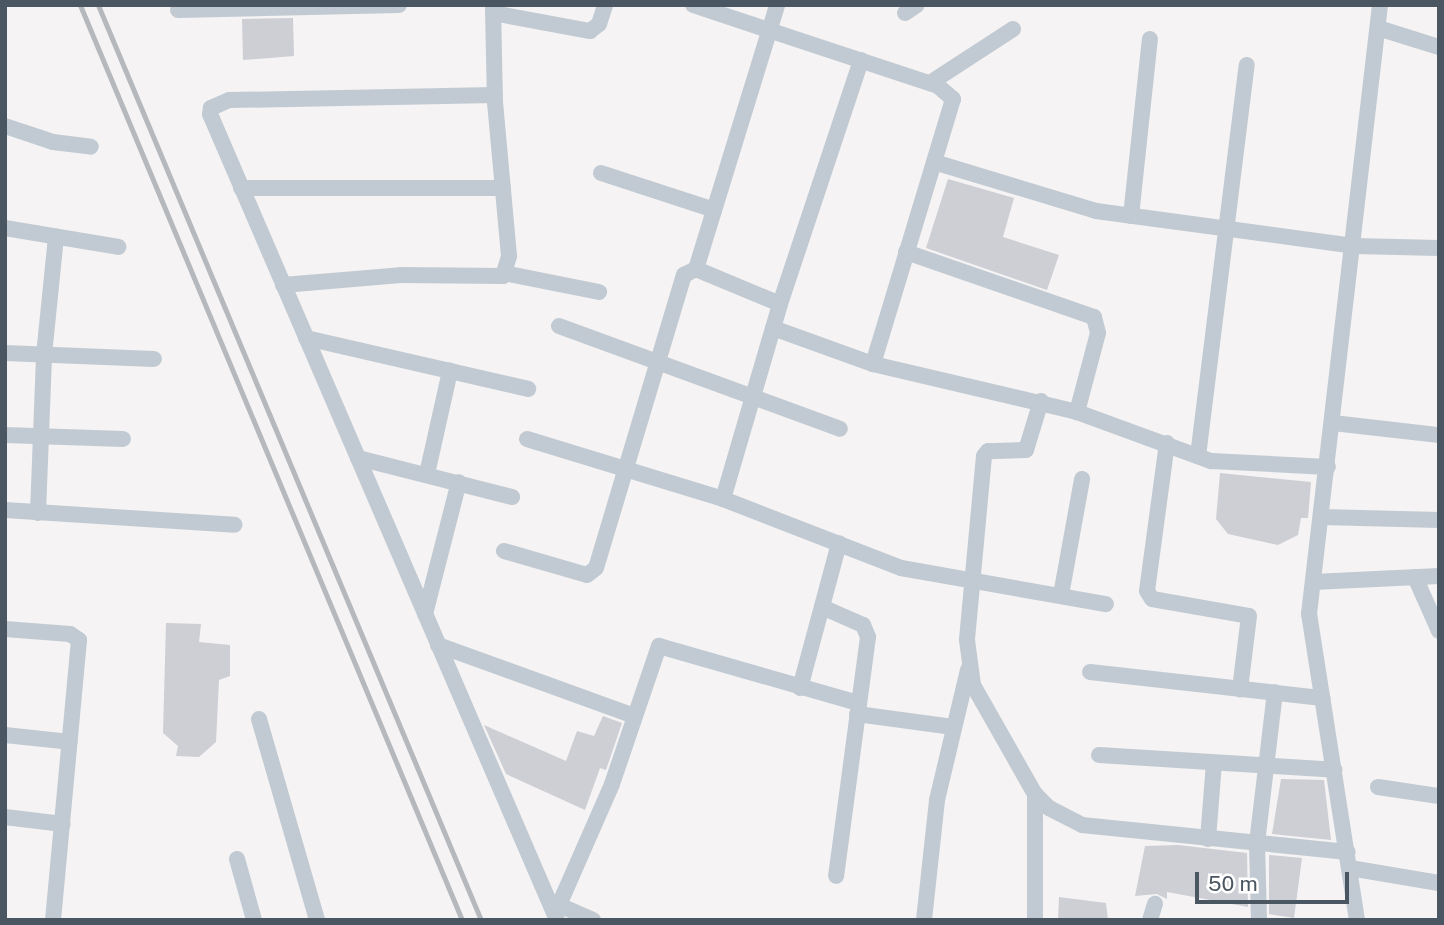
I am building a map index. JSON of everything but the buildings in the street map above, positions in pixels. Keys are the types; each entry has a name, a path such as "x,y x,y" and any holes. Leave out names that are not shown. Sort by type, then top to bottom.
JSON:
{"street":[{"path":"178,10 399,5"},
{"path":"283,285 401,275 496,279 504,273 509,256 495,95 493,9 590,31 599,24 605,5"},
{"path":"693,5 930,83 945,89 953,99 873,364"},
{"path":"504,551 587,575 593,573 662,360 684,275 696,269 777,5"},
{"path":"1357,920 1309,614 1354,247 1380,5"},
{"path":"1378,28 1439,47"},
{"path":"930,83 1013,29"},
{"path":"1131,216 1150,39"},
{"path":"723,499 780,304 861,60"},
{"path":"1198,456 1247,65"},
{"path":"495,95 218,103 211,108 211,121 555,908 593,920"},
{"path":"5,126 53,142 90,147"},
{"path":"934,162 1096,211 1354,247 1439,248"},
{"path":"601,173 714,210"},
{"path":"241,188 503,188"},
{"path":"5,228 118,247"},
{"path":"38,513 44,355 56,237"},
{"path":"906,252 1094,317 1098,333 1077,412"},
{"path":"696,269 780,304"},
{"path":"504,273 599,292"},
{"path":"559,326 662,360 840,429"},
{"path":"773,328 873,364 1041,401 1222,463 1328,467"},
{"path":"306,338 528,389"},
{"path":"5,353 154,359"},
{"path":"427,474 450,371"},
{"path":"1041,401 1026,450 988,452 984,456 970,580 969,668 973,685 1035,794 1049,808 1082,825 1257,843 1349,860 1439,883"},
{"path":"1333,424 1439,435"},
{"path":"5,435 123,439"},
{"path":"527,439 723,499 901,568 1107,604"},
{"path":"1167,443 1148,596 1249,616 1240,689"},
{"path":"358,458 512,497"},
{"path":"1062,595 1082,479"},
{"path":"425,614 459,482"},
{"path":"5,510 235,525"},
{"path":"1321,517 1439,520"},
{"path":"800,688 839,543"},
{"path":"1313,582 1439,576"},
{"path":"1415,577 1439,631"},
{"path":"822,607 863,625 867,632 836,876"},
{"path":"5,629 70,634 79,640 53,920"},
{"path":"438,645 634,716"},
{"path":"555,908 612,784 659,646 858,708 953,727"},
{"path":"924,920 937,800 969,668"},
{"path":"1090,671 1323,698"},
{"path":"1259,920 1257,843 1275,692"},
{"path":"259,719 317,920"},
{"path":"5,736 70,742"},
{"path":"1099,755 1335,770"},
{"path":"1208,839 1214,763"},
{"path":"1378,787 1439,796"},
{"path":"1035,794 1035,920"},
{"path":"5,817 63,824"},
{"path":"236,859 254,920"}],"railway":[{"path":"80,5 462,920"},
{"path":"98,5 481,920"}]}
